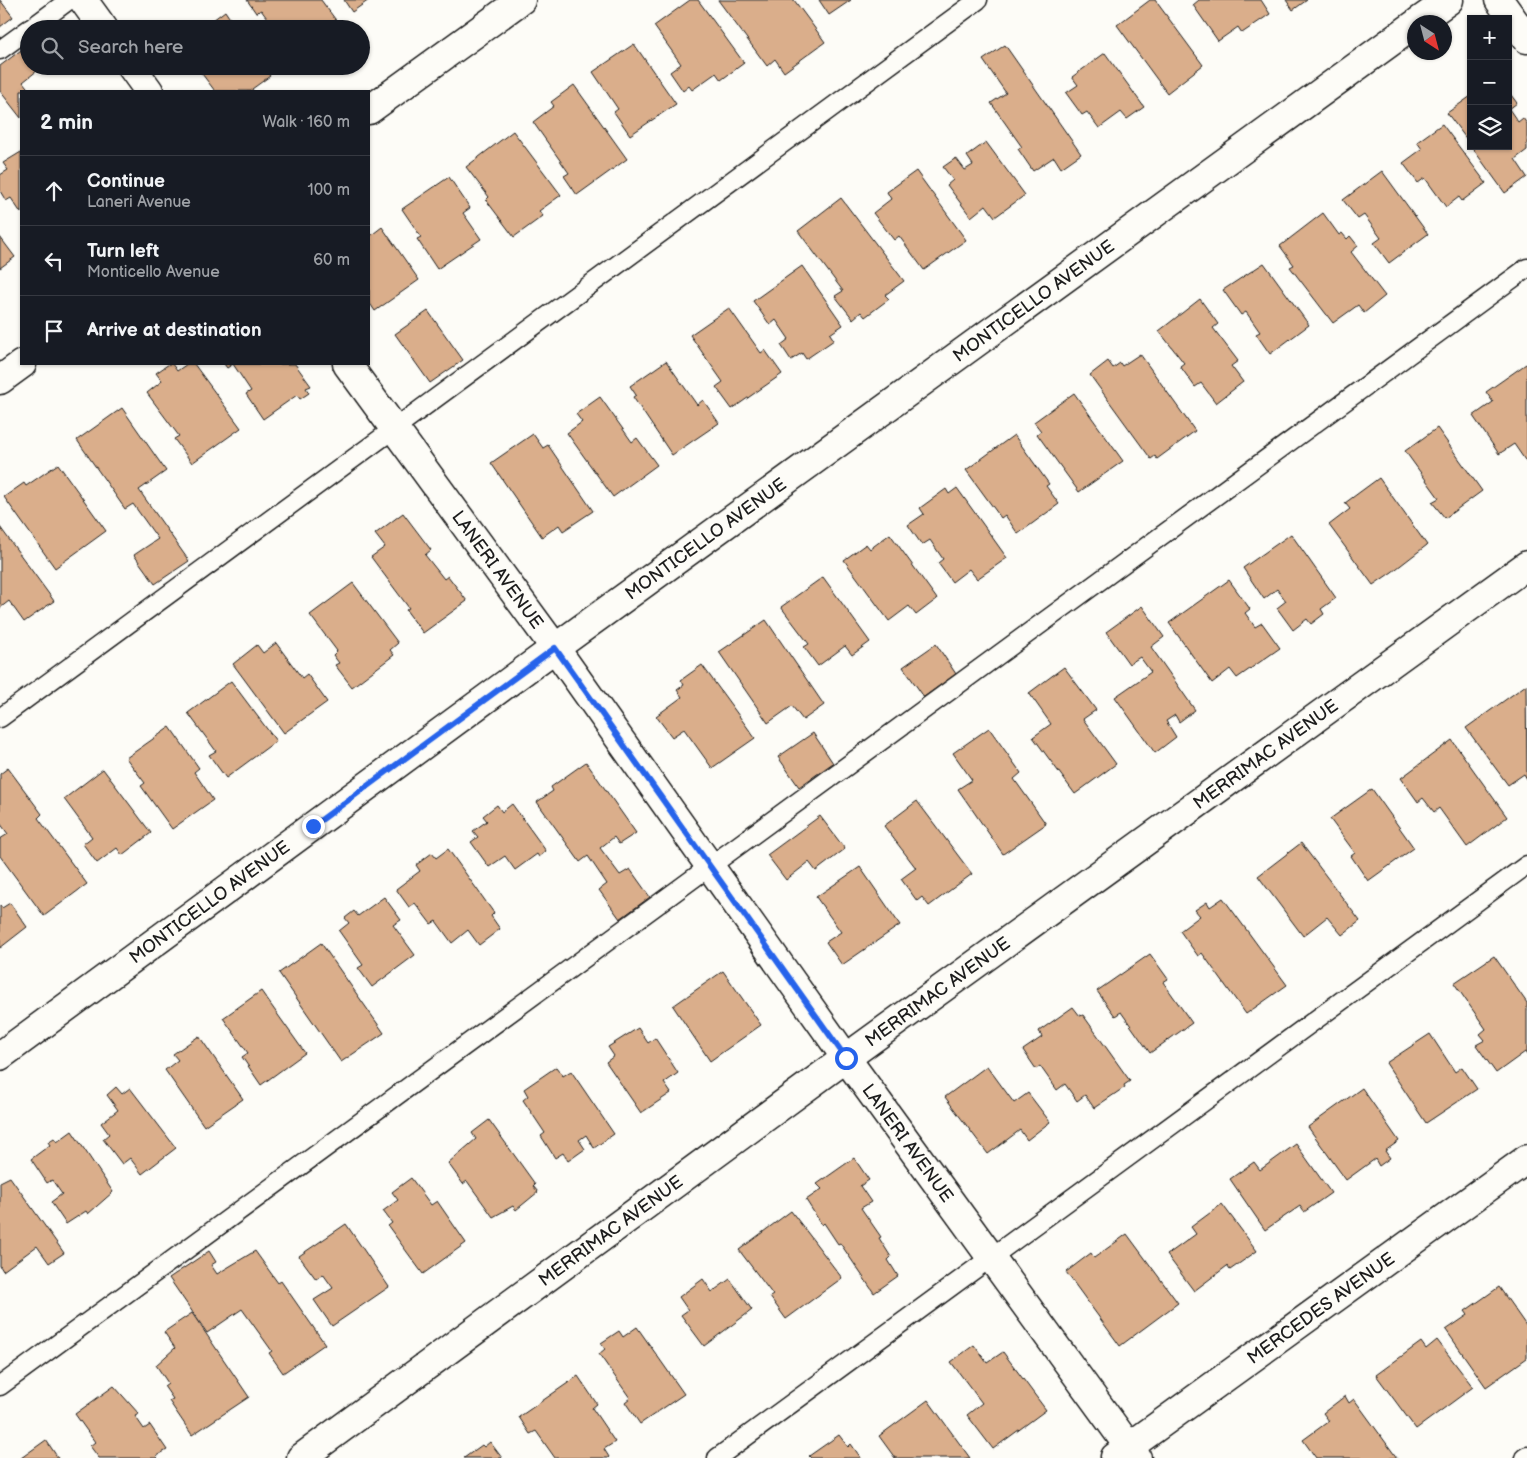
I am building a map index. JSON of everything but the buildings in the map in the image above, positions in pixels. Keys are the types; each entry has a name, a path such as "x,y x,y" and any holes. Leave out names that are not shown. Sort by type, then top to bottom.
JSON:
{"street":[{"path":"83,0 97,20"},
{"path":"370,109 521,0"},
{"path":"1428,15 1449,0"},
{"path":"1500,0 1527,39"},
{"name":"MONTICELLO AVENUE","path":"0,1056 555,648 1407,30"},
{"path":"137,75 148,90"},
{"path":"0,380 21,365"},
{"name":"LANERI AVENUE","path":"348,365 555,648 846,1058 991,1258 1127,1454"},
{"name":"MERRIMAC AVENUE","path":"301,1458 846,1058 1527,565"},
{"name":"MERCEDES AVENUE","path":"1127,1454 1527,1159"}],"lane":[{"path":"41,20 69,0"},
{"path":"0,718 978,0"},
{"path":"0,50 20,36"},
{"path":"0,1386 1527,268"},
{"path":"717,1458 1527,865"}],"route":[{"path":"313,826 555,648 846,1058"}]}
